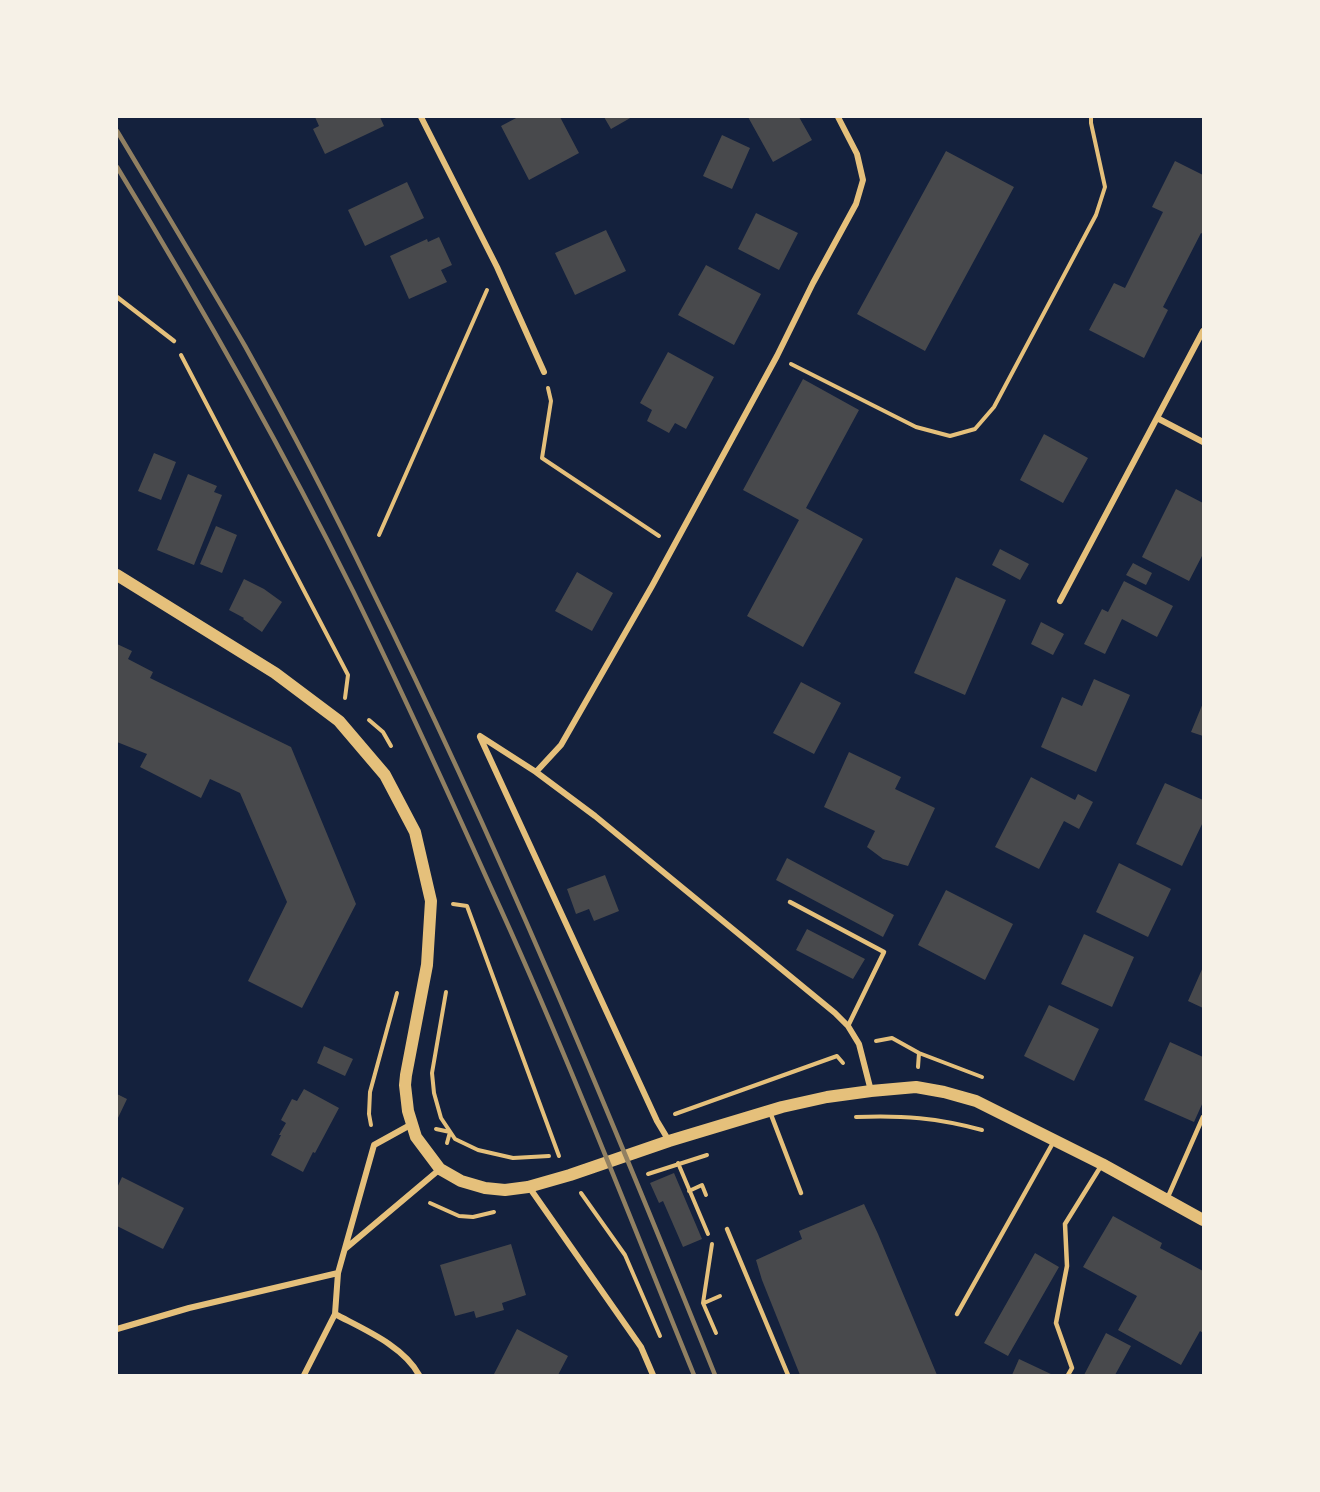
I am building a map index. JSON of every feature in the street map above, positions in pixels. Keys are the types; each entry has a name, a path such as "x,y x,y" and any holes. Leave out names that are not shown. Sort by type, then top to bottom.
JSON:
{"main road":[{"path":"117,575 275,673 339,722 385,775 415,832 431,901 427,965 405,1085 408,1111 416,1137 440,1169 461,1181 485,1188 505,1190 570,1175 669,1141 770,1111 827,1097 916,1087 976,1101 1102,1164 1203,1220"}],"street":[{"path":"421,117 497,267 544,372"},
{"path":"536,772 561,745 674,546 856,204 863,180 857,154 838,117"},
{"path":"1060,601 1203,331"},
{"path":"1157,418 1203,442"},
{"path":"669,1141 657,1120 480,736 536,772 595,816 836,1013 848,1026 859,1044 871,1091"},
{"path":"304,1375 335,1314 338,1273 374,1145 412,1124"},
{"path":"345,1249 440,1169"},
{"path":"528,1186 641,1347 653,1375"},
{"path":"117,1329 189,1308 338,1273"},
{"path":"335,1314 387,1342 413,1364 419,1375"}],"lane":[{"path":"117,297 174,341"},
{"path":"790,902 884,952 848,1026"},
{"path":"770,1111 801,1193"},
{"path":"1167,1199 1203,1117"},
{"path":"957,1314 1055,1140"},
{"path":"1068,1375 1072,1368 1056,1323 1067,1266 1065,1224 1102,1164"},
{"path":"728,1229 788,1375"}],"path":[{"path":"777,356 916,427 950,436 975,429 994,407 1096,215 1105,187 1091,117"},
{"path":"380,535 497,267"},
{"path":"174,341 348,675 345,698"},
{"path":"544,372 551,401 542,458 674,546"},
{"path":"336,692 353,705"},
{"path":"368,718 383,732 394,750"},
{"path":"431,901 467,906 559,1155 570,1175"},
{"path":"447,984 432,1073 434,1093 441,1118 455,1139 478,1150 513,1158 559,1155"},
{"path":"374,1145 368,1090 399,985"},
{"path":"837,1056 843,1050 859,1044 892,1038 919,1053 982,1077"},
{"path":"682,1172 712,1245 704,1303 716,1333"},
{"path":"689,1191 702,1185 706,1195"},
{"path":"589,1206 623,1256 660,1336"},
{"path":"704,1303 720,1296"}],"building":[{"path":"315,117 380,117 384,126 325,154 313,129 319,126"},
{"path":"518,117 560,117 579,153 529,180 501,126"},
{"path":"604,117 632,117 611,129"},
{"path":"748,117 799,117 812,140 773,162"},
{"path":"722,135 750,148 732,189 703,176"},
{"path":"946,151 1014,187 925,351 857,314"},
{"path":"1175,161 1203,175 1203,234 1201,233 1163,307 1168,310 1144,358 1089,330 1114,283 1125,288 1163,212 1152,207"},
{"path":"407,182 424,218 365,246 348,210"},
{"path":"756,213 798,233 779,270 738,249"},
{"path":"606,230 626,271 575,295 555,253"},
{"path":"439,237 452,265 441,270 447,282 409,299 390,256 427,239 428,242"},
{"path":"706,265 761,294 734,345 678,315"},
{"path":"668,352 714,377 686,429 675,423 669,433 647,421 652,410 640,403"},
{"path":"803,379 859,410 806,508 863,539 803,647 747,616 799,520 743,490"},
{"path":"1044,434 1088,458 1063,503 1020,480"},
{"path":"154,453 176,462 161,500 138,491"},
{"path":"188,474 217,486 214,492 222,495 194,565 157,550"},
{"path":"1176,489 1203,503 1203,554 1189,581 1142,557"},
{"path":"216,526 237,535 222,573 200,564"},
{"path":"1000,549 1029,564 1020,580 992,565"},
{"path":"1133,563 1152,573 1146,585 1126,575"},
{"path":"577,572 613,593 592,631 555,611"},
{"path":"956,577 1006,600 965,695 914,673"},
{"path":"244,579 264,589 282,602 262,632 229,610"},
{"path":"1124,581 1173,606 1157,637 1122,619 1105,654 1084,644 1102,609 1108,612"},
{"path":"1041,622 1064,634 1053,655 1031,644"},
{"path":"117,644 132,651 128,659 153,672 150,678 291,747 356,904 302,1008 248,981 287,902 240,793 210,779 201,798 140,767 147,754 117,742"},
{"path":"1094,679 1130,695 1096,772 1041,747 1062,697 1082,706"},
{"path":"801,682 841,703 814,754 773,733"},
{"path":"1203,703 1203,736 1191,732"},
{"path":"849,752 901,777 895,789 935,808 908,866 883,859 867,847 875,831 824,807"},
{"path":"1031,777 1075,800 1078,794 1093,802 1079,829 1064,821 1039,869 995,847"},
{"path":"1165,783 1203,800 1203,822 1182,866 1136,844"},
{"path":"787,858 894,915 883,937 776,880"},
{"path":"1119,863 1171,889 1148,937 1096,912"},
{"path":"605,875 619,911 594,921 589,909 576,914 567,889"},
{"path":"946,890 1013,924 985,980 918,945"},
{"path":"807,929 865,959 853,979 796,950"},
{"path":"1084,934 1134,957 1112,1007 1061,984"},
{"path":"1203,967 1203,1008 1188,1001"},
{"path":"1049,1005 1099,1029 1074,1081 1024,1056"},
{"path":"1170,1042 1203,1057 1203,1102 1194,1122 1144,1100"},
{"path":"324,1046 353,1059 345,1076 317,1063"},
{"path":"304,1089 339,1108 303,1172 271,1155 286,1123 281,1120 292,1099 297,1101"},
{"path":"117,1094 127,1099 117,1120"},
{"path":"674,1173 702,1239 683,1247 663,1201 659,1203 650,1183"},
{"path":"122,1177 184,1208 163,1249 117,1226 117,1188"},
{"path":"864,1204 937,1375 800,1375 756,1260 802,1239 799,1231"},
{"path":"1113,1216 1162,1243 1160,1248 1203,1271 1203,1333 1200,1331 1181,1365 1118,1330 1137,1296 1083,1267"},
{"path":"511,1244 526,1295 502,1303 504,1310 476,1318 474,1311 455,1316 440,1265"},
{"path":"1035,1253 1059,1267 1008,1356 984,1343"},
{"path":"517,1329 568,1356 558,1375 494,1374"},
{"path":"1106,1333 1131,1346 1115,1375 1084,1375"},
{"path":"1019,1359 1053,1375 1012,1375"}],"railway":[{"path":"117,131 278,405 417,683 550,978 715,1375"},
{"path":"117,167 210,324 269,430 326,537 389,665 545,1010 694,1375"}]}
